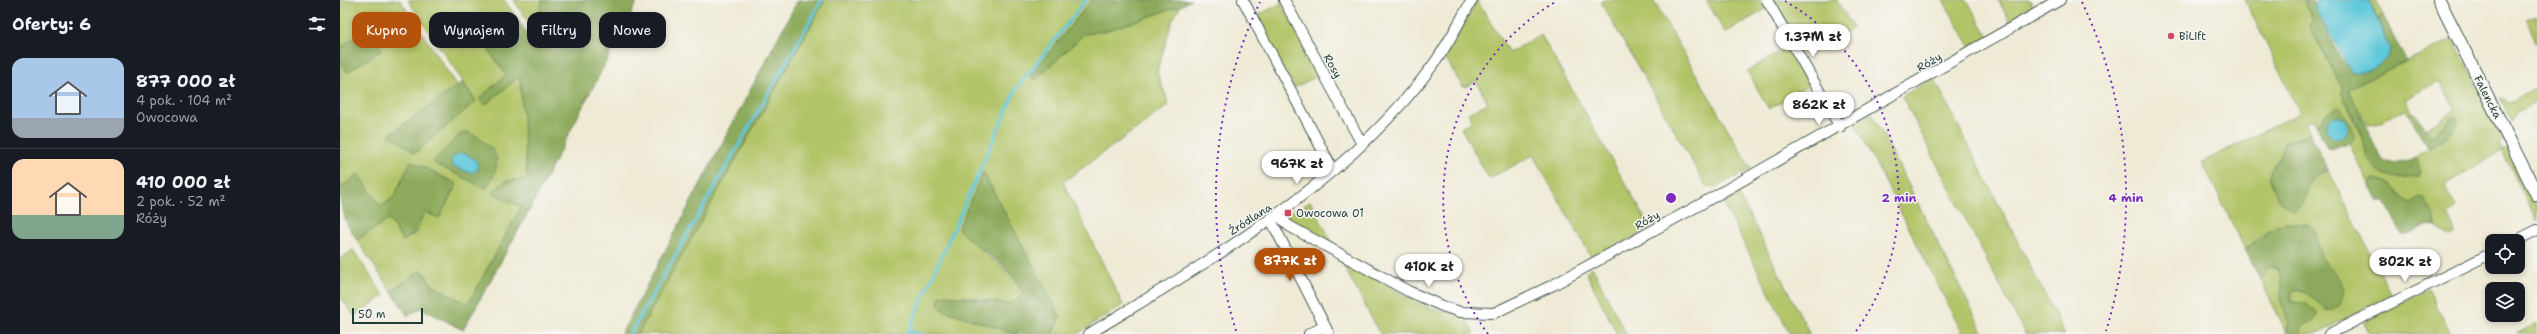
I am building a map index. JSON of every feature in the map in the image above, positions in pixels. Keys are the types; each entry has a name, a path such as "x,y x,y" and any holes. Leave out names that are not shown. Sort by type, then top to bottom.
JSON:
{"street":[{"path":"1243,0 1333,170"},
{"name":"Rosy","path":"1284,0 1362,144"},
{"name":"Źródlana","path":"1089,334 1274,217 1333,170 1362,144 1434,64 1472,0"},
{"path":"1767,0 1840,127"},
{"name":"Róży","path":"1274,217 1408,291 1460,312 1494,312 1553,285 1840,127 2060,0"},
{"name":"Falencka","path":"2439,0 2537,194"},
{"path":"1274,217 1327,330 1309,334"},
{"path":"2525,236 2537,230"},
{"path":"2329,334 2485,256"}],"green space":[{"path":"340,0 400,0 408,12 352,12 352,39 340,48"},
{"path":"408,0 504,0 512,12 429,12 429,31 421,19 421,12 416,12"},
{"path":"514,0 543,0 539,12 527,12 527,20"},
{"path":"543,0 638,0 632,12 599,12 599,48 613,48 529,211 463,330 421,308 408,316 391,291 422,270 433,286 468,304 521,207 493,193 496,188 504,183 512,180 527,178 520,76 485,105 479,99 506,75 488,49 519,48 519,28 522,26 527,34 527,48 591,48 591,12 539,12"},
{"path":"798,0 825,0 638,334 621,334"},
{"path":"825,0 1092,0 1030,76 1035,80 1084,34 1105,31 1181,6 1172,21 1157,72 1169,105 1063,182 1123,305 1077,334 1052,334 1060,316 983,172 980,249 1012,275 1023,293 1017,301 1006,304 963,296 943,310 1015,334 637,334"},
{"path":"1092,0 1191,0 1181,6 1105,31 1084,34 1035,80 1030,76"},
{"path":"1477,0 1509,53 1541,35 1651,229 1593,260 1533,155 1489,179 1461,128 1472,121 1468,113 1488,103 1476,81 1465,87 1462,86 1445,57"},
{"path":"1604,0 1653,0 1751,169 1714,188 1706,186 1601,2"},
{"path":"1706,0 1760,0 1766,9 1725,33"},
{"path":"1774,0 1837,0 1853,28 1806,55"},
{"path":"1943,0 1967,0 1989,38 1971,48"},
{"path":"1998,0 2030,0 2036,11 2012,24"},
{"path":"2245,0 2304,0 2312,17 2310,27 2344,91 2341,92 2364,140 2398,179 2418,176 2420,173 2417,161 2418,155 2442,140 2457,122 2453,117 2433,135 2425,129 2456,110 2439,81 2405,99 2412,113 2409,115 2406,110 2379,123 2367,125 2348,89 2453,39 2504,140 2499,143 2502,150 2508,148 2537,207 2537,221 2502,151 2446,184 2446,190 2456,207 2447,215 2455,235 2451,237 2435,226 2435,218 2425,200 2420,198 2411,203 2386,182 2373,179 2369,184 2349,143 2352,140 2325,114 2317,127 2312,119 2305,122 2309,131 2305,136 2284,142 2279,159 2273,164 2305,190 2313,177 2328,169 2391,295 2316,334 2301,334 2302,326 2306,323 2292,303 2292,294 2294,289 2313,296 2325,309 2333,310 2340,305 2327,265 2321,257 2317,238 2307,224 2282,226 2272,228 2245,249 2202,162 2300,113"},
{"path":"2304,0 2313,0 2337,51 2349,68 2355,72 2366,71 2389,54 2390,50 2378,19 2383,15 2406,61 2348,89 2381,159 2395,164 2417,158 2420,170 2417,176 2410,178 2395,178 2382,173 2371,163 2366,153 2361,131 2341,92 2344,91 2310,27 2312,17"},
{"path":"2369,0 2375,0 2383,15 2378,19"},
{"path":"1281,3 1320,75 1294,88 1255,17"},
{"path":"2537,15 2537,44 2526,19"},
{"path":"421,32 429,44 429,48 432,48 457,86 390,134 415,153 476,101 440,48 489,48 488,49 506,75 479,99 485,105 520,76 527,179 506,181 493,192 521,207 468,304 433,286 422,270 391,291 357,240 389,219 403,241 415,233 425,212 439,218 457,184 411,161 394,197 381,207 359,175 340,188 340,61 348,72 359,48 421,48"},
{"path":"352,39 352,48 381,48 382,50 347,72 340,61 340,48"},
{"path":"1788,47 1809,85 1769,109 1747,71"},
{"path":"1934,78 2065,334 2025,334 1902,96"},
{"path":"462,82 476,101 415,153 390,135"},
{"path":"2537,88 2537,102 2516,112 2512,122 2500,98 2510,102"},
{"path":"2338,107 2348,119 2354,136 2353,140 2349,143 2331,149 2327,147 2317,127 2325,114"},
{"path":"1872,113 1984,334 1963,334 1855,123"},
{"path":"2412,113 2416,114 2425,129 2433,135 2453,117 2457,118 2451,132 2438,144 2429,149 2409,115"},
{"path":"2309,131 2328,169 2313,179 2303,201 2294,211 2278,200 2269,176 2271,169 2279,159 2284,142 2305,136"},
{"path":"469,132 487,144 496,156 496,170 486,189 432,162 460,134"},
{"path":"411,161 457,184 439,218 425,212 415,233 403,241 389,219 357,240 349,227 342,210 340,188 359,174 381,207 394,197"},
{"path":"983,172 1060,316 1052,334 1015,334 943,310 938,304 940,296 947,295 1006,304 1017,301 1023,293 1018,283 1003,266 958,229"},
{"path":"2373,179 2386,182 2410,203 2420,198 2425,200 2435,218 2435,226 2427,226 2411,234 2402,235 2385,201 2378,201 2369,184"},
{"path":"1735,187 1810,334 1790,334 1720,196"},
{"path":"1310,201 1333,244 1290,223 1287,216 1296,208 1303,214 1308,210 1304,205"},
{"path":"2280,224 2308,224 2315,231 2321,257 2340,280 2344,290 2340,305 2333,310 2323,307 2306,293 2294,289 2291,294 2291,302 2305,303 2317,313 2314,321 2302,326 2301,334 2287,334 2286,331 2289,324 2281,301 2282,281 2278,269 2271,267 2267,269 2261,281 2245,249 2251,246 2270,230"},
{"path":"353,250 384,296 354,316 340,296 340,259"},
{"path":"1339,257 1421,305 1465,317 1474,334 1380,334"},
{"path":"1592,267 1626,334 1617,334 1586,272"},
{"path":"2271,267 2278,269 2282,281 2281,301 2289,324 2286,331 2261,281 2267,269"},
{"path":"2428,289 2451,334 2369,334 2364,322"},
{"path":"2537,323 2537,334 2516,334"}],"water":[{"path":"2317,0 2369,0 2390,50 2385,60 2375,68 2363,72 2351,71 2316,10 2315,3"},
{"path":"2337,116 2345,119 2348,127 2345,135 2337,138 2329,135 2326,127 2329,119"},
{"path":"460,153 468,155 477,161 478,170 470,173 452,166 451,159"}],"waterway":[{"path":"630,334 822,0"},
{"path":"907,334 1016,89 1086,0"},
{"path":"909,331 922,334"}],"place":[{"name":"BiLift","path":"2171,36"},
{"name":"Owocowa 01","path":"1288,213"}]}
